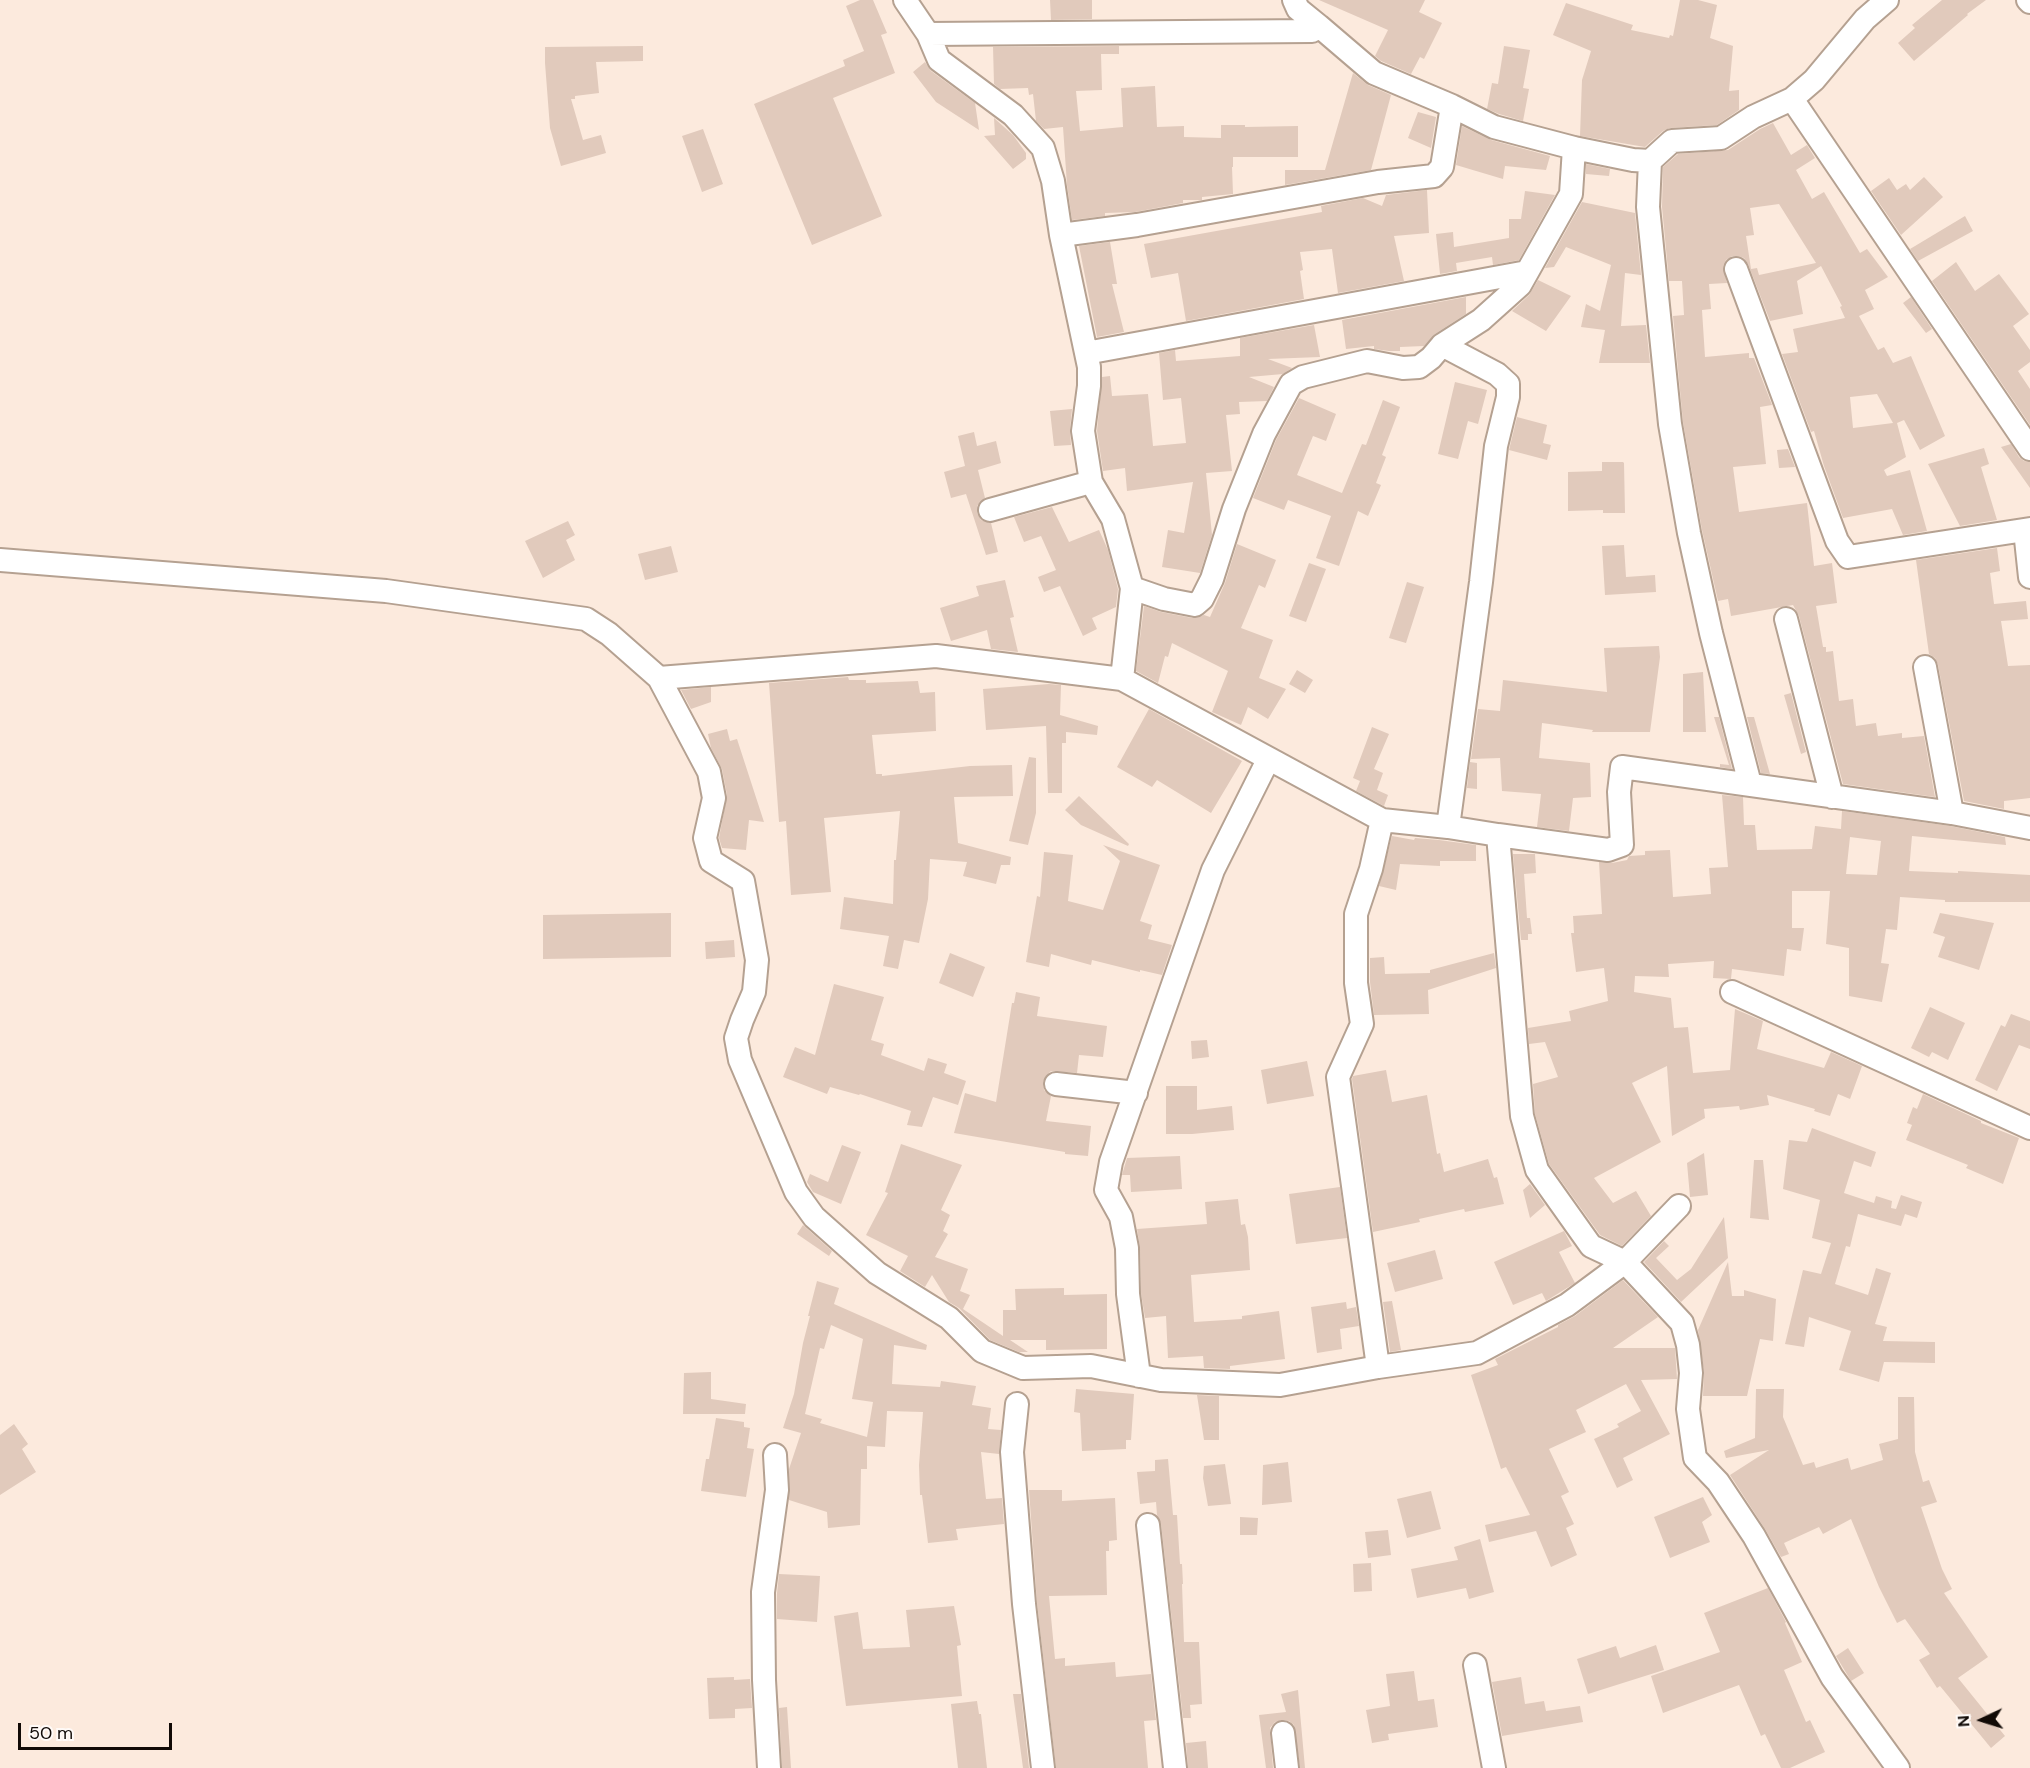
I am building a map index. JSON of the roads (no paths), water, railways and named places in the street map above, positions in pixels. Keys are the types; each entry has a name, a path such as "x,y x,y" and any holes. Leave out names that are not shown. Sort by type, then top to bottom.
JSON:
{"street":[{"path":"905,0 928,34 939,60 1013,115 1043,148 1053,181 1061,235 1089,367 1089,386 1083,430 1091,482 1113,519 1132,588 1122,679"},
{"path":"1294,0 1298,9 1374,73 1452,106 1494,127 1574,148 1650,161"},
{"path":"1750,784 1710,633 1689,533 1670,424 1648,207 1650,161 1672,141 1721,138 1753,117 1792,99 1814,80 1865,19 1887,0"},
{"path":"928,34 1312,31 1318,26"},
{"path":"1792,99 2030,448"},
{"path":"1061,235 1137,225 1378,182 1434,176 1442,167 1452,106"},
{"path":"1132,588 1164,599 1195,605 1202,599 1212,579 1234,509 1264,434 1291,384 1303,377 1367,361 1403,368 1419,367 1442,345 1481,320 1520,285 1571,194 1574,148"},
{"path":"1736,269 1837,541 1848,557 2027,529 2030,577"},
{"path":"1086,353 1527,272"},
{"path":"1442,345 1497,374 1508,384 1508,397 1496,446 1448,827"},
{"path":"990,510 1091,482"},
{"path":"0,560 386,591 586,619 609,634 659,678 709,772 714,798 705,838 711,861 743,881 757,960 754,992 736,1038 740,1060 796,1192 814,1217 877,1273 949,1318 982,1351 1023,1368 1091,1366 1161,1380 1280,1384 1477,1353 1568,1305 1625,1262 1679,1206"},
{"path":"1786,619 1832,797"},
{"path":"659,678 936,656 1122,679 1382,820 1608,850 1622,845 1618,792 1622,767 1952,813 2030,828"},
{"path":"1925,667 1952,813"},
{"path":"1139,1376 1128,1294 1127,1248 1121,1217 1106,1191 1111,1162 1213,870 1268,760"},
{"path":"1378,1367 1338,1077 1362,1024 1356,983 1356,914 1371,869 1382,820"},
{"path":"1498,836 1522,1116 1537,1170 1591,1246 1625,1262 1682,1323 1692,1373 1688,1409 1695,1458 1718,1482 1754,1536 1832,1677 1898,1768"},
{"path":"1732,992 2030,1128"},
{"path":"1056,1084 1136,1093"},
{"path":"1017,1404 1012,1452 1024,1604 1043,1768"},
{"path":"770,1768 764,1680 763,1592 777,1490 774,1455"},
{"path":"1148,1525 1175,1768"},
{"path":"1475,1665 1494,1768"},
{"path":"1283,1733 1287,1768"}]}
